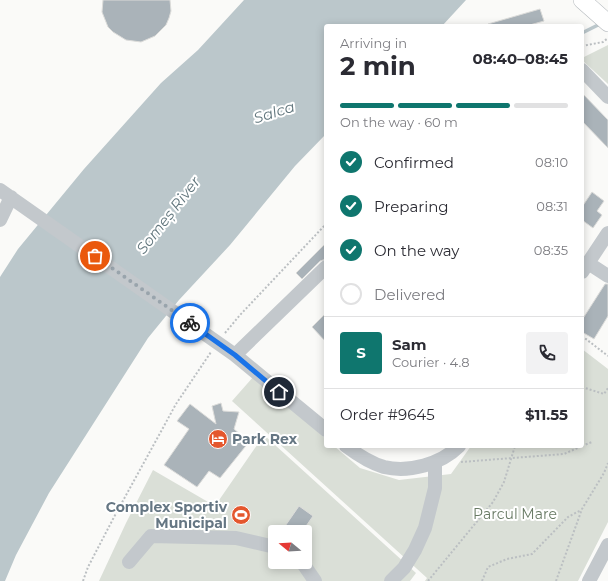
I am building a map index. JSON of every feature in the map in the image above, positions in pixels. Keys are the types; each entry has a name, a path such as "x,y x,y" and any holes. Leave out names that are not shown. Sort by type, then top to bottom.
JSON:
{"main road":[{"path":"582,0 608,23"}],"street":[{"path":"584,72 608,97"},
{"path":"0,220 11,197 235,355 324,428"},
{"path":"608,233 585,268 608,276"},
{"path":"235,355 324,269"},
{"path":"349,448 361,457 384,467 408,469 437,462 451,454 457,448"},
{"path":"391,581 404,568 415,550 425,528 435,488 437,462"},
{"path":"129,562 151,536 236,538 268,545"},
{"path":"589,581 608,545"},
{"path":"307,569 315,581"}],"path":[{"path":"584,46 603,42 608,38"},
{"path":"83,581 88,567 113,519 176,404 217,343 240,315 324,226"},
{"path":"584,338 608,356"},
{"path":"584,388 604,394 608,398"},
{"path":"604,394 608,388"},
{"path":"584,445 592,442"},
{"path":"428,581 493,502 504,482 514,448"},
{"path":"437,462 460,462 564,454 578,448"},
{"path":"556,581 582,509 604,473 608,463"},
{"path":"482,581 488,567 507,559 532,554 568,517 582,509"}],"green space":[{"path":"608,45 608,84 584,62 584,57"},
{"name":"Parcul Mare","path":"584,351 608,369 608,522 578,581 425,581 427,578 232,401 254,376 324,437 324,448 336,448 360,468 399,480 451,474 470,448 584,448"},
{"name":"Complex Sportiv Municipal","path":"264,435 416,573 410,581 99,581 153,470 215,506"}],"water":[{"name":"Someș River","path":"244,0 466,0 444,24 324,24 324,136 295,166 230,245 179,300 148,338 49,493 16,555 5,581 0,581 0,277 18,249 84,169 161,83 198,50"}],"building":[{"path":"103,0 170,0 171,11 166,25 155,36 141,42 126,40 108,27 102,12"},
{"path":"540,9 544,21 533,24 488,24"},
{"path":"584,95 608,120 608,148 584,123"},
{"path":"592,192 604,201 597,211 602,215 593,228 584,221 584,204"},
{"path":"324,245 324,260 320,261 302,279 296,273"},
{"path":"605,284 608,284 608,316 594,339 584,333 584,317"},
{"path":"324,315 324,340 312,327"},
{"path":"221,403 223,411 239,412 234,429 249,442 220,478 209,471 197,487 164,465 189,429 177,421 190,404 216,424 212,406"},
{"path":"299,506 313,516 307,525 286,525"}],"waterway":[{"name":"Salca","path":"584,32 602,23"}],"way so far":[{"path":"95,256 190,323"}],"place":[{"name":"Park Rex","path":"218,439"},
{"name":"Complex Sportiv Municipal","path":"241,515"}],"route":[{"path":"190,323 235,355 279,392"}]}
